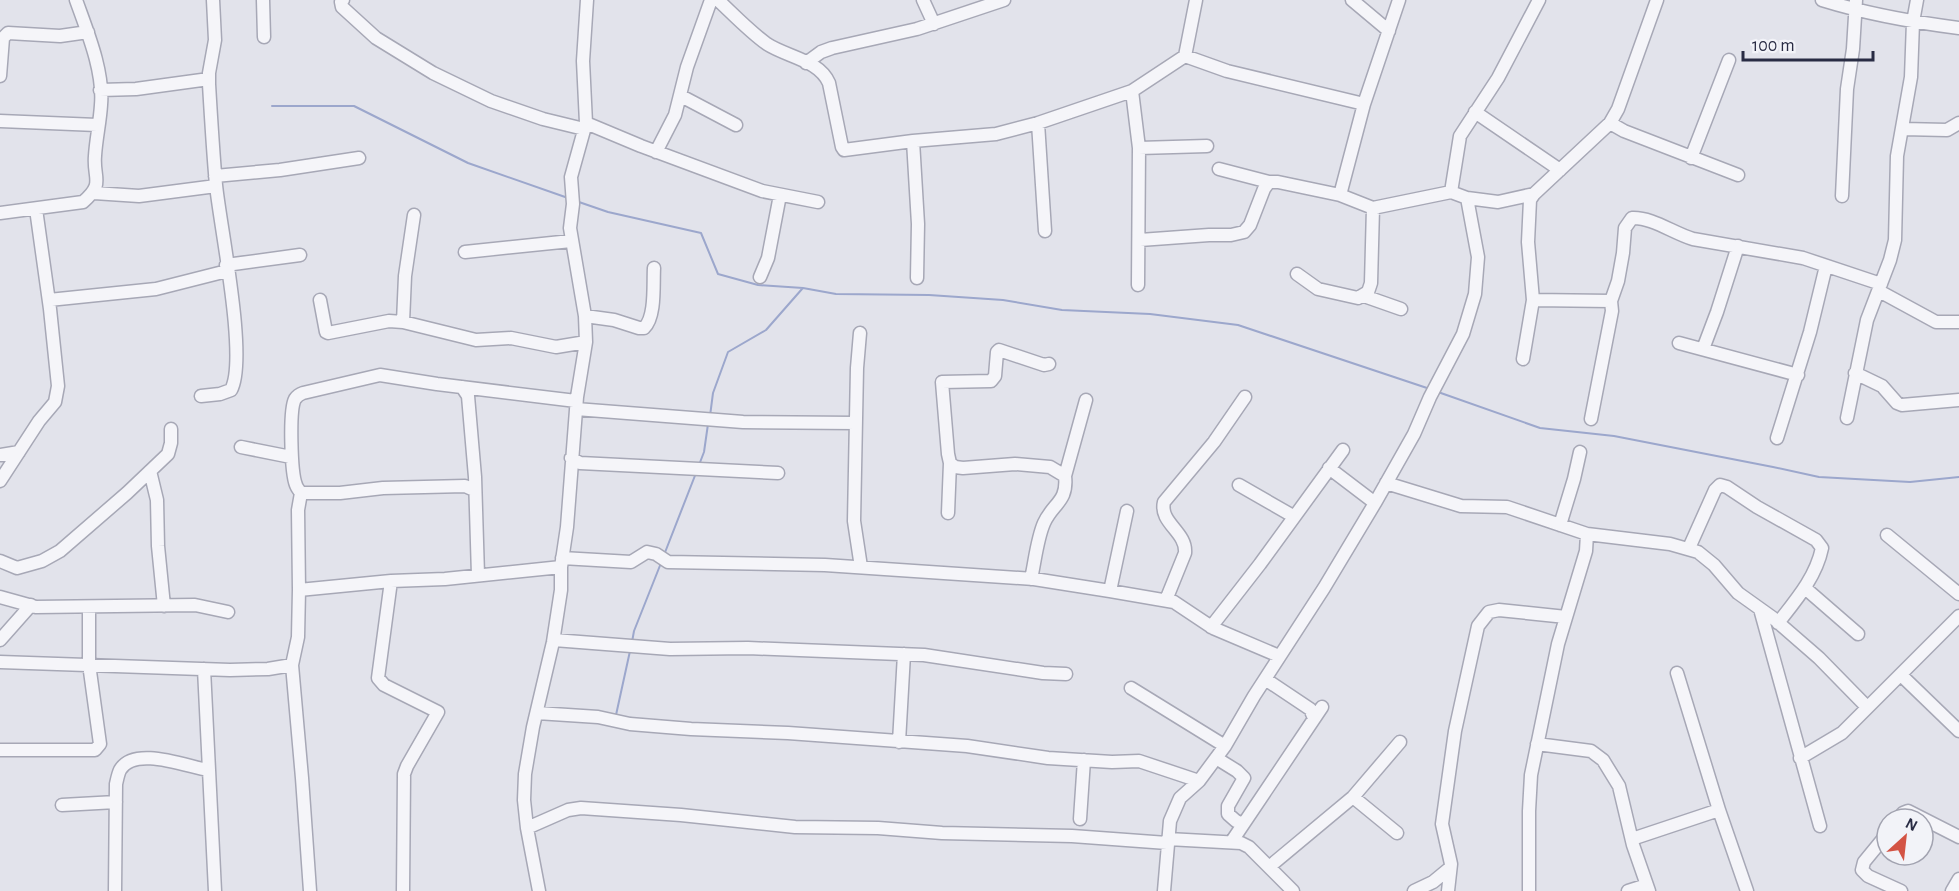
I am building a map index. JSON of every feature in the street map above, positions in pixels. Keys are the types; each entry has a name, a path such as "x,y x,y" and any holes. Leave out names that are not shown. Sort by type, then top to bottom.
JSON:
{"street":[{"path":"0,213 83,202 94,193 96,183 94,163 101,104 100,90 98,71 88,32 76,0"},
{"path":"201,396 227,393 235,381 236,341 215,181 209,79 215,40 213,0"},
{"path":"263,0 264,38"},
{"path":"343,0 342,7 376,38 433,73 491,101 543,119 585,126 762,191 818,202"},
{"path":"539,891 528,828 525,774 554,640 574,463 576,405 586,342 585,316 570,228 573,204 571,177 585,126 583,61 587,0"},
{"path":"656,152 675,116 687,67 711,0"},
{"path":"718,0 753,33 770,45 825,75 829,83 844,150 996,134 1038,123 1132,91 1185,56 1196,0"},
{"path":"923,0 934,24"},
{"path":"806,63 821,52 832,48 934,24 1004,0"},
{"path":"1352,0 1389,31"},
{"path":"1340,195 1364,104 1399,0"},
{"path":"1451,192 1460,136 1498,78 1539,0"},
{"path":"1523,359 1533,300 1528,242 1530,200 1610,123 1618,109 1658,0"},
{"path":"1822,0 1855,5 1913,22 1959,28"},
{"path":"1847,418 1871,306 1880,287 1895,240 1897,156 1911,77 1913,22 1917,0"},
{"path":"1842,196 1847,89 1853,50 1855,5"},
{"path":"0,76 3,38 8,33 60,36 88,32"},
{"path":"1185,56 1227,71 1364,104"},
{"path":"1691,158 1729,60"},
{"path":"100,90 136,89 209,79"},
{"path":"1132,91 1139,148 1138,285"},
{"path":"681,96 736,124"},
{"path":"1475,112 1560,170"},
{"path":"0,121 97,125"},
{"path":"1038,123 1045,231"},
{"path":"1610,123 1624,131 1738,175"},
{"path":"1903,129 1947,129 1959,123"},
{"path":"914,141 918,224 917,278"},
{"path":"1139,148 1207,146"},
{"path":"94,193 139,196 215,181 359,158"},
{"path":"1218,169 1269,182 1340,195 1372,208 1451,192 1467,198 1498,202 1534,194"},
{"path":"1140,240 1231,235 1244,232 1250,225 1269,182"},
{"path":"760,277 768,258 780,195"},
{"path":"1164,891 1173,810 1180,798 1199,782 1225,746 1375,503 1414,434 1430,397 1464,334 1475,294 1478,257 1467,198"},
{"path":"1297,274 1318,289 1358,298 1364,296 1371,283 1372,208"},
{"path":"0,481 57,396 58,386 49,300 36,209"},
{"path":"403,322 405,276 414,215"},
{"path":"1591,419 1612,311 1611,301 1618,281 1623,253 1625,228 1632,218 1639,217 1678,235 1693,239 1803,258 1880,287 1936,322 1959,322"},
{"path":"465,252 571,241"},
{"path":"1703,349 1738,246"},
{"path":"49,300 156,289 227,268 300,255"},
{"path":"1777,438 1798,375 1826,266"},
{"path":"585,316 614,320 644,328 649,323 652,311 654,268"},
{"path":"1364,296 1401,309"},
{"path":"320,300 328,333 377,323 403,322 476,340 511,338 556,347 586,342"},
{"path":"1533,300 1611,301"},
{"path":"860,333 857,368 854,521 861,567"},
{"path":"1679,343 1798,375"},
{"path":"948,513 950,463 942,382 991,381 995,376 999,350 1044,365 1049,364"},
{"path":"1855,373 1882,386 1897,403 1902,405 1959,400"},
{"path":"310,891 292,665 298,637 298,510 301,493 296,486 291,457 295,399 303,393 380,375 576,405 743,422 856,423"},
{"path":"468,390 478,575"},
{"path":"1166,600 1185,548 1181,538 1165,517 1162,509 1164,502 1214,442 1245,397"},
{"path":"1031,579 1045,520 1063,498 1066,488 1065,476 1086,400"},
{"path":"0,561 17,568 51,557 110,508 168,454 171,429"},
{"path":"242,447 291,457"},
{"path":"1211,627 1343,450"},
{"path":"0,455 19,452"},
{"path":"1560,525 1580,452"},
{"path":"574,463 778,474"},
{"path":"950,463 955,467 963,468 1015,464 1050,467 1065,476"},
{"path":"1329,468 1375,503"},
{"path":"150,471 157,500 158,546 164,606"},
{"path":"1386,483 1461,506 1507,507 1587,534 1670,544 1698,552 1714,565 1738,593 1778,622 1819,658 1868,707"},
{"path":"301,493 340,493 383,488 472,484"},
{"path":"1239,485 1293,516"},
{"path":"1689,548 1715,490 1720,485 1816,540 1822,548 1821,555 1805,588 1778,622"},
{"path":"1110,591 1127,511"},
{"path":"1529,891 1531,776 1556,655 1586,551 1587,534"},
{"path":"1887,535 1959,594"},
{"path":"299,590 478,575 562,562 631,562 647,552 656,554 669,562 825,565 1031,579 1166,600 1174,602 1211,627 1279,656"},
{"path":"391,581 378,678 384,685 438,712 404,774 403,891"},
{"path":"1805,588 1858,634"},
{"path":"0,597 31,605 89,607 195,605 228,612"},
{"path":"0,640 31,605"},
{"path":"0,750 95,750 99,748 89,664 89,607"},
{"path":"1760,609 1820,826"},
{"path":"1448,891 1450,868 1442,824 1455,731 1478,626 1489,612 1499,610 1566,617"},
{"path":"1800,758 1842,733 1959,616"},
{"path":"554,640 670,649 748,648 924,655 1043,673 1066,674"},
{"path":"898,742 904,654"},
{"path":"0,662 204,669 268,669 292,665"},
{"path":"204,669 215,891"},
{"path":"1677,673 1719,810 1747,891"},
{"path":"1901,675 1959,731"},
{"path":"1265,679 1310,709 1314,718"},
{"path":"1131,688 1225,746"},
{"path":"1232,841 1322,706"},
{"path":"537,713 598,717 630,723 691,729 788,733 967,747 1048,758 1112,762 1139,761 1199,782"},
{"path":"1269,867 1353,797 1400,742"},
{"path":"1537,744 1591,751 1603,760 1619,786 1632,839 1648,888 1628,891"},
{"path":"1216,758 1244,778 1228,806 1228,813 1243,824"},
{"path":"115,891 116,784 120,770 125,764 138,759 172,761 208,770"},
{"path":"1080,819 1084,760"},
{"path":"1353,797 1397,833"},
{"path":"62,805 116,802"},
{"path":"528,828 568,810 581,808 681,815 795,827 878,828 942,833 1168,841 1232,841 1249,847 1293,891"},
{"path":"1632,839 1719,810"},
{"path":"1935,825 1959,837"},
{"path":"1875,849 1864,862 1862,870 1868,876 1901,891"},
{"path":"1414,891 1433,882 1450,868"},
{"path":"1952,891 1959,879"}],"waterway":[{"path":"272,106 354,106 468,163 568,198"},
{"path":"576,201 608,212 701,233 718,274 758,285 803,288 836,294 929,295 1003,300 1062,310 1150,314 1238,325 1430,389"},
{"path":"710,416 713,393 728,352 766,330 802,289"},
{"path":"1438,392 1540,428 1614,436 1819,477 1910,482 1959,477"},
{"path":"699,465 704,452 708,424"},
{"path":"664,555 696,473"},
{"path":"632,642 634,631 661,563"},
{"path":"616,715 630,651"}]}
